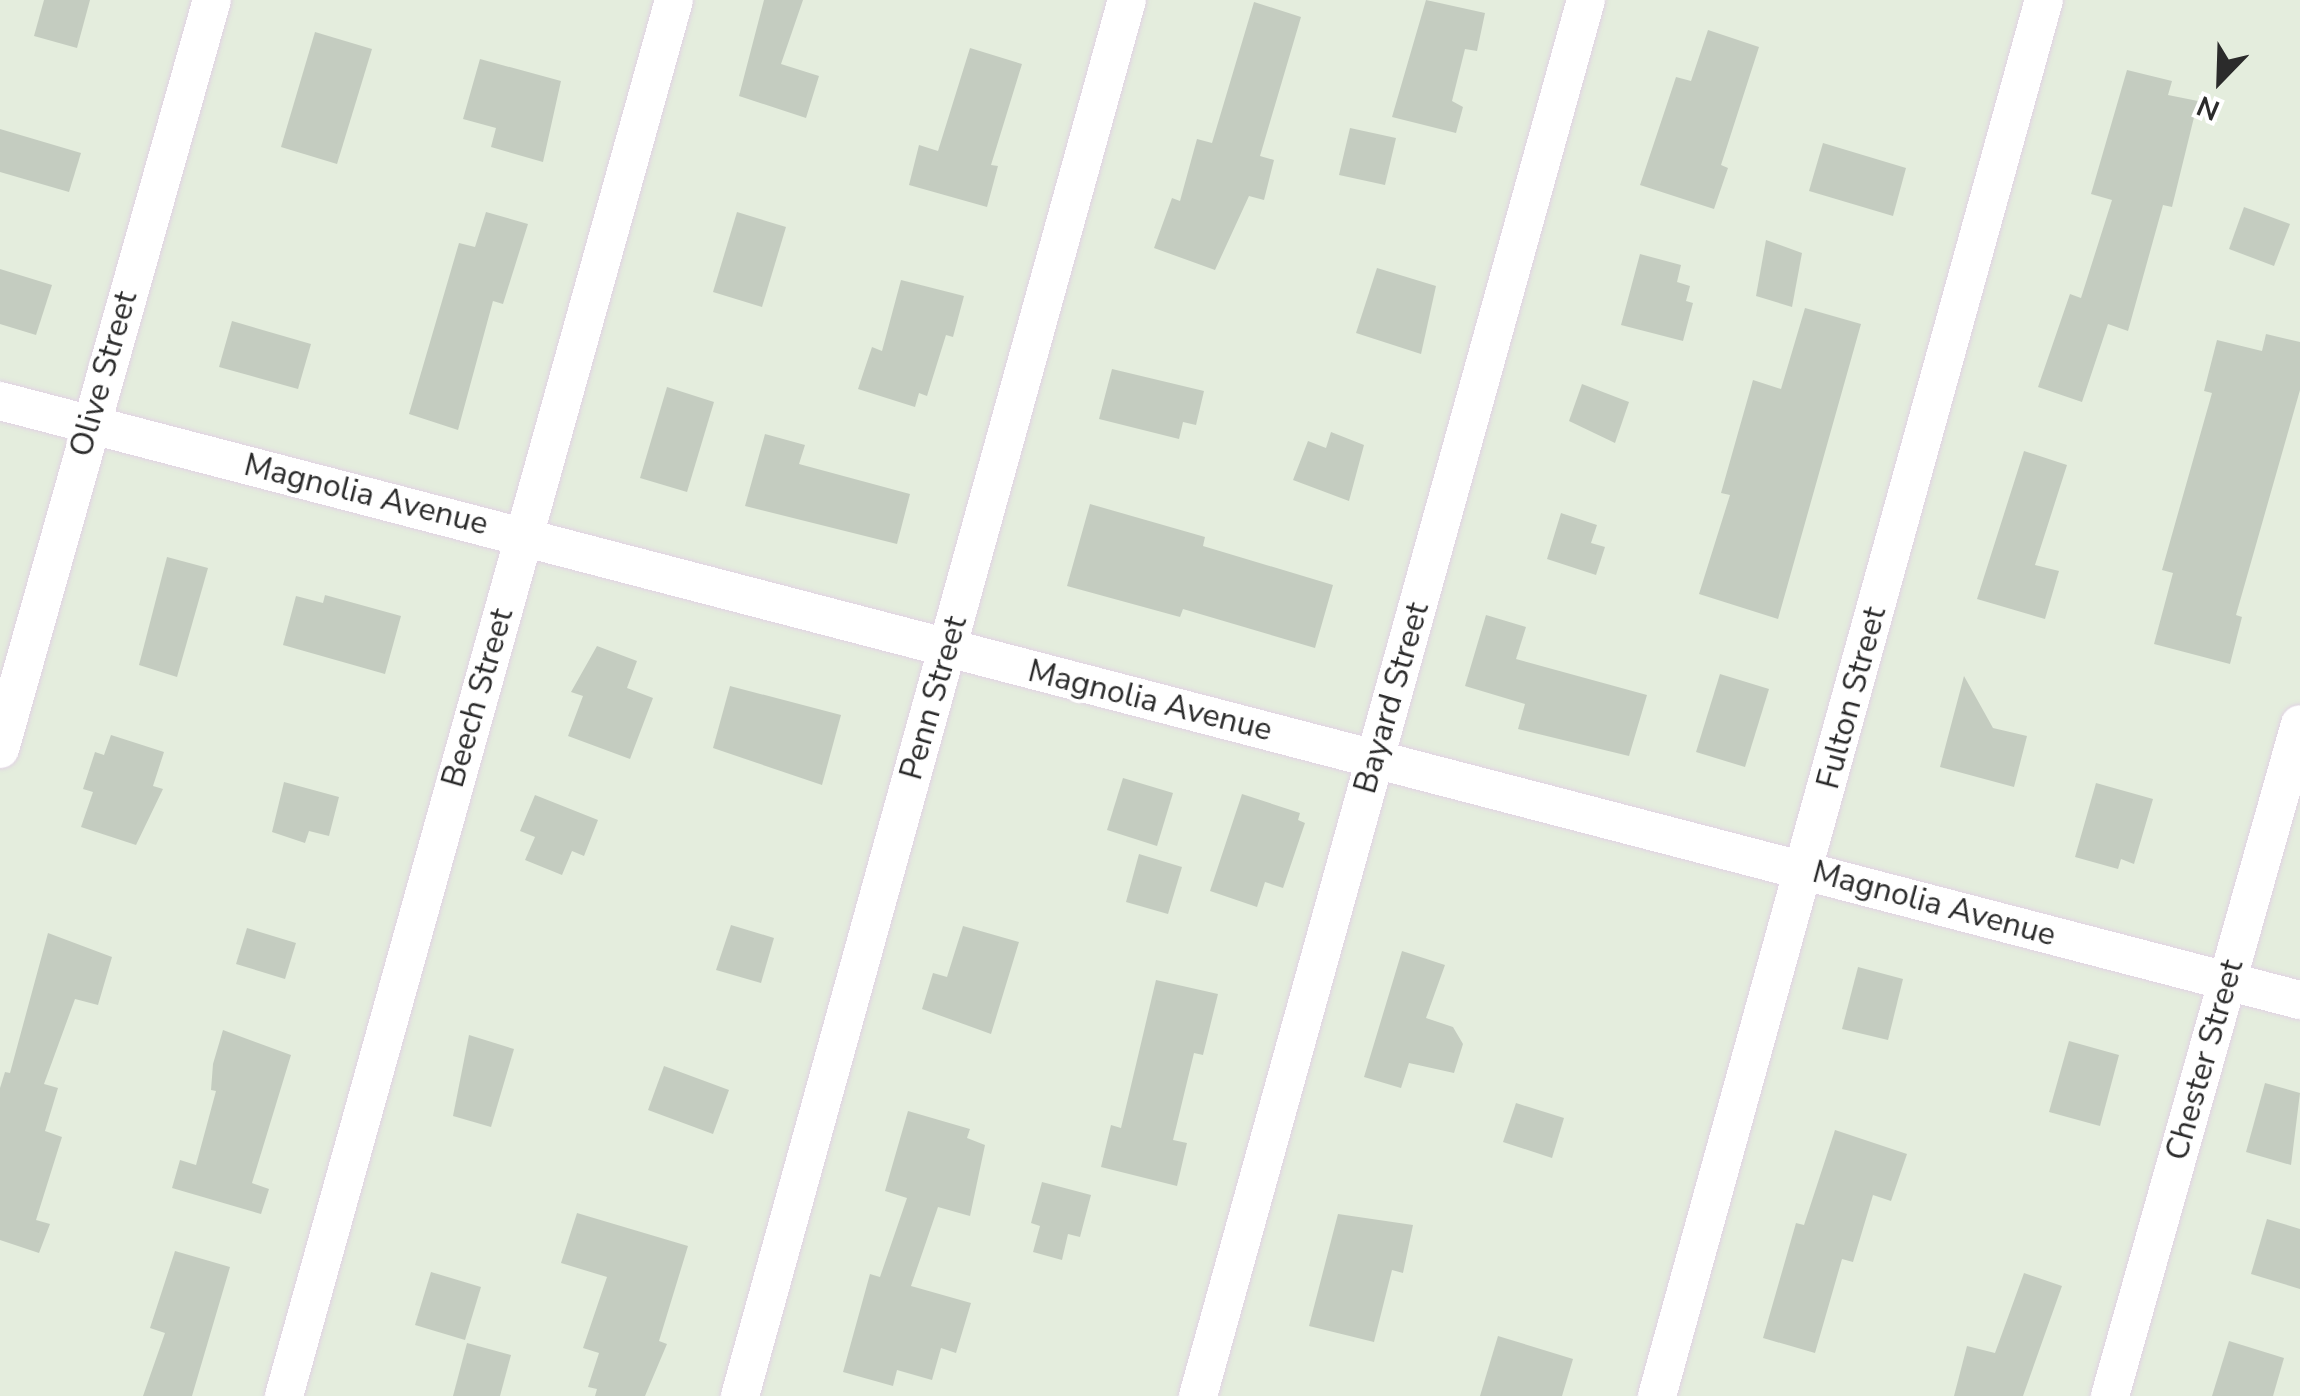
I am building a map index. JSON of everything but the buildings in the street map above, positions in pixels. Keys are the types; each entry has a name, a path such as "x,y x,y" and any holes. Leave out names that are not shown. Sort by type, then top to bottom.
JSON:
{"street":[{"name":"Olive Street","path":"0,750 212,0"},
{"name":"Beech Street","path":"284,1396 674,0"},
{"name":"Penn Street","path":"740,1396 1127,0"},
{"name":"Bayard Street","path":"1198,1396 1586,0"},
{"name":"Fulton Street","path":"1658,1396 2044,0"},
{"name":"Magnolia Avenue","path":"0,401 524,535 948,652 1376,756 2300,1000"},
{"name":"Chester Street","path":"2110,1396 2300,724"}]}
